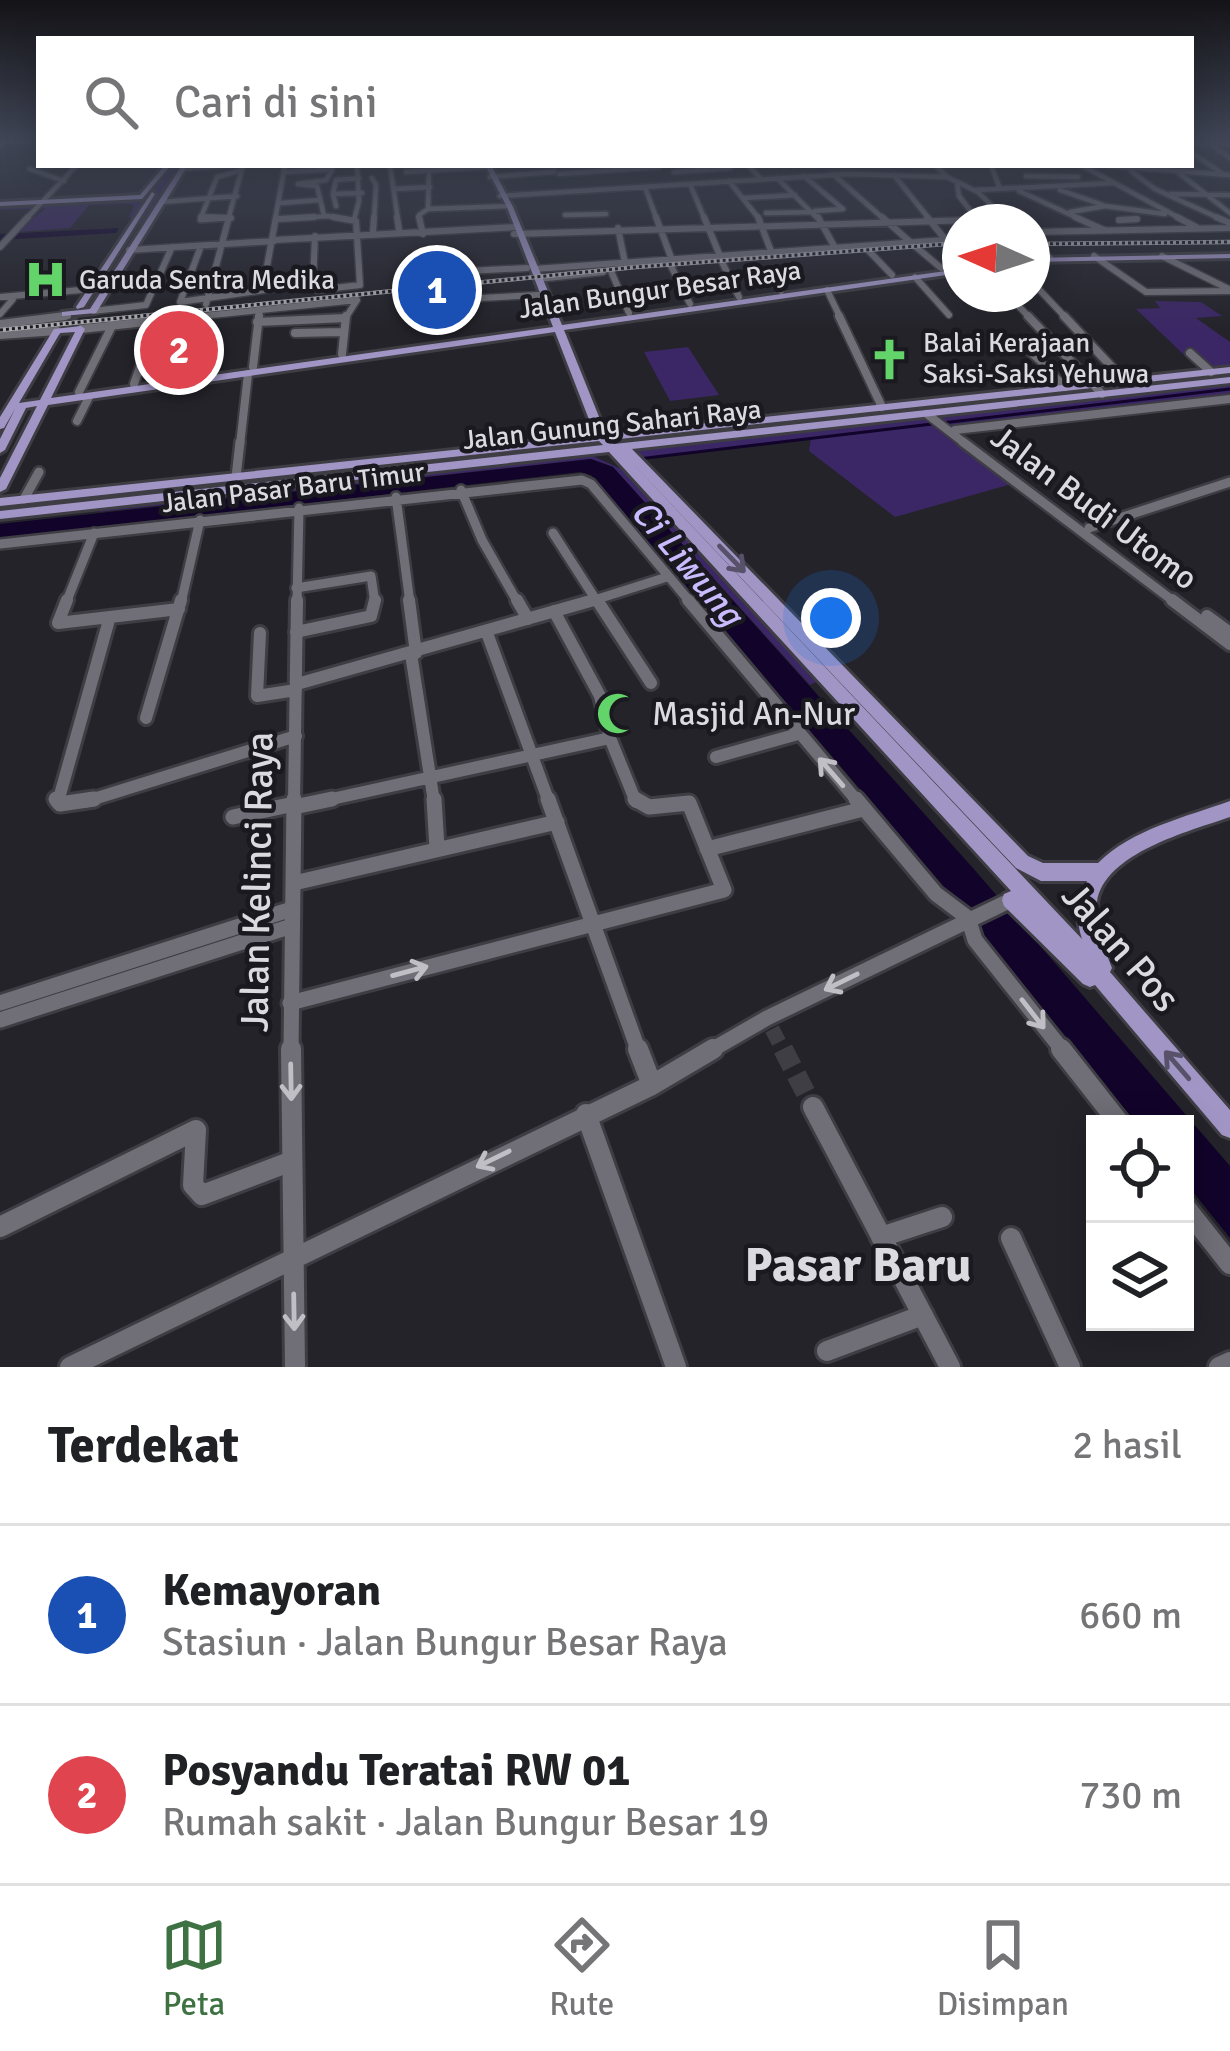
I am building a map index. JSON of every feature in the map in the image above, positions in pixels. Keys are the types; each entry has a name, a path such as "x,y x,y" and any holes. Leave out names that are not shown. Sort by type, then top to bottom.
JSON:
{"main road":[{"path":"0,207 96,203"},
{"path":"88,308 130,223 135,206 131,203"},
{"path":"142,229 88,308 65,314 146,203"},
{"path":"506,203 555,327"},
{"path":"88,308 159,204"},
{"path":"1050,252 1230,254"},
{"path":"1050,253 1230,254"},
{"name":"Jalan Bungur Besar Raya","path":"615,317 941,268"},
{"name":"Jalan Bungur Besar Raya","path":"106,392 342,354 827,290 942,269"},
{"path":"533,272 538,295 620,456 1022,862 1041,872 1098,872"},
{"path":"0,450 70,331"},
{"path":"0,473 29,403 70,331"},
{"name":"Jalan Bungur Besar Raya","path":"29,403 499,334"},
{"name":"Jalan Gunung Sahari Raya","path":"0,502 236,477 620,456 714,431 881,407 1230,370"},
{"name":"Jalan Gunung Sahari Raya","path":"714,431 940,421 1102,394 1230,380"},
{"path":"0,426 29,403"},
{"path":"24,500 9,493 29,403"},
{"name":"Jalan Gunung Sahari Raya","path":"0,515 573,454 620,456"},
{"path":"0,489 14,463"},
{"name":"Jalan Pos","path":"664,498 1230,1127"},
{"path":"1118,998 1085,922 1084,899 1098,872 1139,846 1230,809"},
{"path":"1008,900 1118,998"}],"street":[{"path":"0,247 43,203"},
{"path":"159,204 169,203"},
{"path":"207,203 200,220 231,218"},
{"path":"206,301 235,203"},
{"path":"263,288 281,203"},
{"path":"322,203 329,219"},
{"path":"310,234 317,290 360,285 356,203"},
{"path":"373,232 374,203"},
{"path":"396,203 399,230"},
{"path":"428,209 429,203"},
{"path":"606,203 625,263"},
{"path":"651,203 690,304"},
{"path":"697,203 739,297"},
{"path":"748,203 763,223 771,251"},
{"path":"805,203 834,246"},
{"path":"766,213 843,209 835,203"},
{"path":"870,203 941,268"},
{"path":"919,203 942,235"},
{"path":"1048,203 1105,230"},
{"path":"1096,203 1104,206"},
{"path":"1149,203 1200,230"},
{"path":"1184,203 1228,224"},
{"path":"1070,212 1114,206 1172,215"},
{"path":"1114,206 1156,230"},
{"path":"423,232 419,215 428,209 508,207"},
{"path":"566,215 606,214"},
{"path":"1119,220 1137,219"},
{"path":"278,222 354,220"},
{"path":"130,250 399,230 942,220"},
{"path":"848,221 892,275"},
{"path":"1187,222 1228,224"},
{"path":"1050,232 1200,230 1228,224"},
{"path":"185,247 196,225"},
{"path":"0,235 11,236"},
{"path":"767,238 783,240 792,250"},
{"path":"468,271 611,271 942,242"},
{"path":"201,246 179,302 313,284"},
{"path":"721,259 865,246"},
{"path":"88,308 146,305 172,248"},
{"path":"1094,256 1143,291"},
{"path":"1162,256 1230,290"},
{"path":"533,272 672,263"},
{"path":"611,271 614,288 629,313"},
{"path":"763,271 781,291"},
{"path":"915,277 949,315"},
{"path":"827,290 881,407"},
{"path":"1124,291 1230,290"},
{"path":"0,298 80,292"},
{"path":"0,298 80,292"},
{"path":"481,298 538,295"},
{"path":"0,314 13,299"},
{"path":"0,335 357,300 345,318 342,354"},
{"path":"1050,301 1125,381"},
{"path":"1024,312 1102,394"},
{"path":"245,314 345,318"},
{"path":"0,324 68,316"},
{"path":"236,477 259,317"},
{"path":"185,377 198,318"},
{"path":"77,421 112,324"},
{"path":"134,384 153,329"},
{"path":"295,333 343,332"},
{"path":"1026,348 1065,387"},
{"path":"1190,353 1211,372"},
{"path":"940,421 1230,399"},
{"name":"Jalan Budi Utomo","path":"940,421 1230,633"},
{"name":"Jalan Budi Utomo","path":"940,421 1230,644"},
{"path":"24,500 39,472"},
{"name":"Jalan Pasar Baru Timur","path":"0,544 572,478 591,484 667,577"},
{"path":"1089,528 1230,482"},
{"path":"461,490 482,540 527,619"},
{"path":"396,497 413,653 433,775 437,848"},
{"name":"Jalan Kelinci Raya","path":"295,1367 290,1003 299,508"},
{"path":"146,718 200,520"},
{"path":"94,532 56,620 62,624 109,620 179,609"},
{"path":"553,533 651,683"},
{"path":"296,588 371,576 376,609 371,616 296,632"},
{"path":"260,633 257,696 487,633 667,577 936,894 969,918 975,940 1113,1115"},
{"path":"290,1003 724,890 688,803 649,807 636,802 610,738 600,696 554,610"},
{"path":"109,620 57,802 83,802 296,736"},
{"path":"487,633 535,754 590,927 652,1085"},
{"path":"716,757 798,734"},
{"path":"233,817 610,738"},
{"path":"707,849 863,809"},
{"path":"294,883 557,822"},
{"path":"70,1367 652,1085 1008,900"},
{"path":"0,1020 292,918"},
{"path":"0,1003 192,950"},
{"path":"812,1107 950,1367"},
{"path":"586,1114 676,1367"},
{"path":"0,1227 196,1130 193,1185 202,1196 292,1162"},
{"path":"881,1237 942,1217"},
{"path":"1194,1218 1230,1264"},
{"path":"1011,1238 1070,1367"},
{"path":"827,1351 922,1316"},
{"path":"1219,1367 1230,1362"}],"shaded area":[{"path":"158,203 145,224 133,225 136,217 128,217 135,206 131,204 89,205 70,228 16,232 46,208 0,210 0,204"},
{"path":"1155,301 1201,302 1222,316 1196,318 1230,342 1230,370 1203,373 1136,309 1160,308"},
{"path":"688,347 719,395 670,401 644,352"},
{"path":"1230,380 1230,399 955,430 935,413"},
{"path":"927,414 1015,483 895,517 809,451 811,439 636,459 624,446 830,425 833,429"},
{"path":"573,454 593,456 632,474 824,678 810,685 613,467 591,459 99,512 103,504"}],"water":[{"name":"Ci Liwung","path":"591,459 613,467 972,867 1186,1115 1130,1115 949,893 591,475 580,472 0,539 0,524"},
{"path":"1194,1124 1230,1166 1230,1238 1194,1193"}],"waterway":[{"path":"0,237 116,230"},
{"path":"942,423 1230,389"},
{"path":"638,459 932,424"}],"tunnel":[{"path":"73,319 80,307"},
{"path":"65,332 74,316"},
{"path":"772,1029 784,1052"},
{"path":"783,1049 813,1107"}],"railway":[{"path":"1050,244 1230,242"},
{"path":"0,330 636,267 942,244"}],"place":[{"name":"Garuda Sentra Medika","path":"45,280"},
{"name":"Kemayoran","path":"437,290"},
{"name":"Posyandu Teratai RW 01","path":"179,350"},
{"name":"Balai Kerajaan Saksi-Saksi Yehuwa","path":"889,359"},
{"name":"Masjid An-Nur","path":"618,714"}],"district":[{"name":"Pasar Baru","path":"858,1265"}]}
